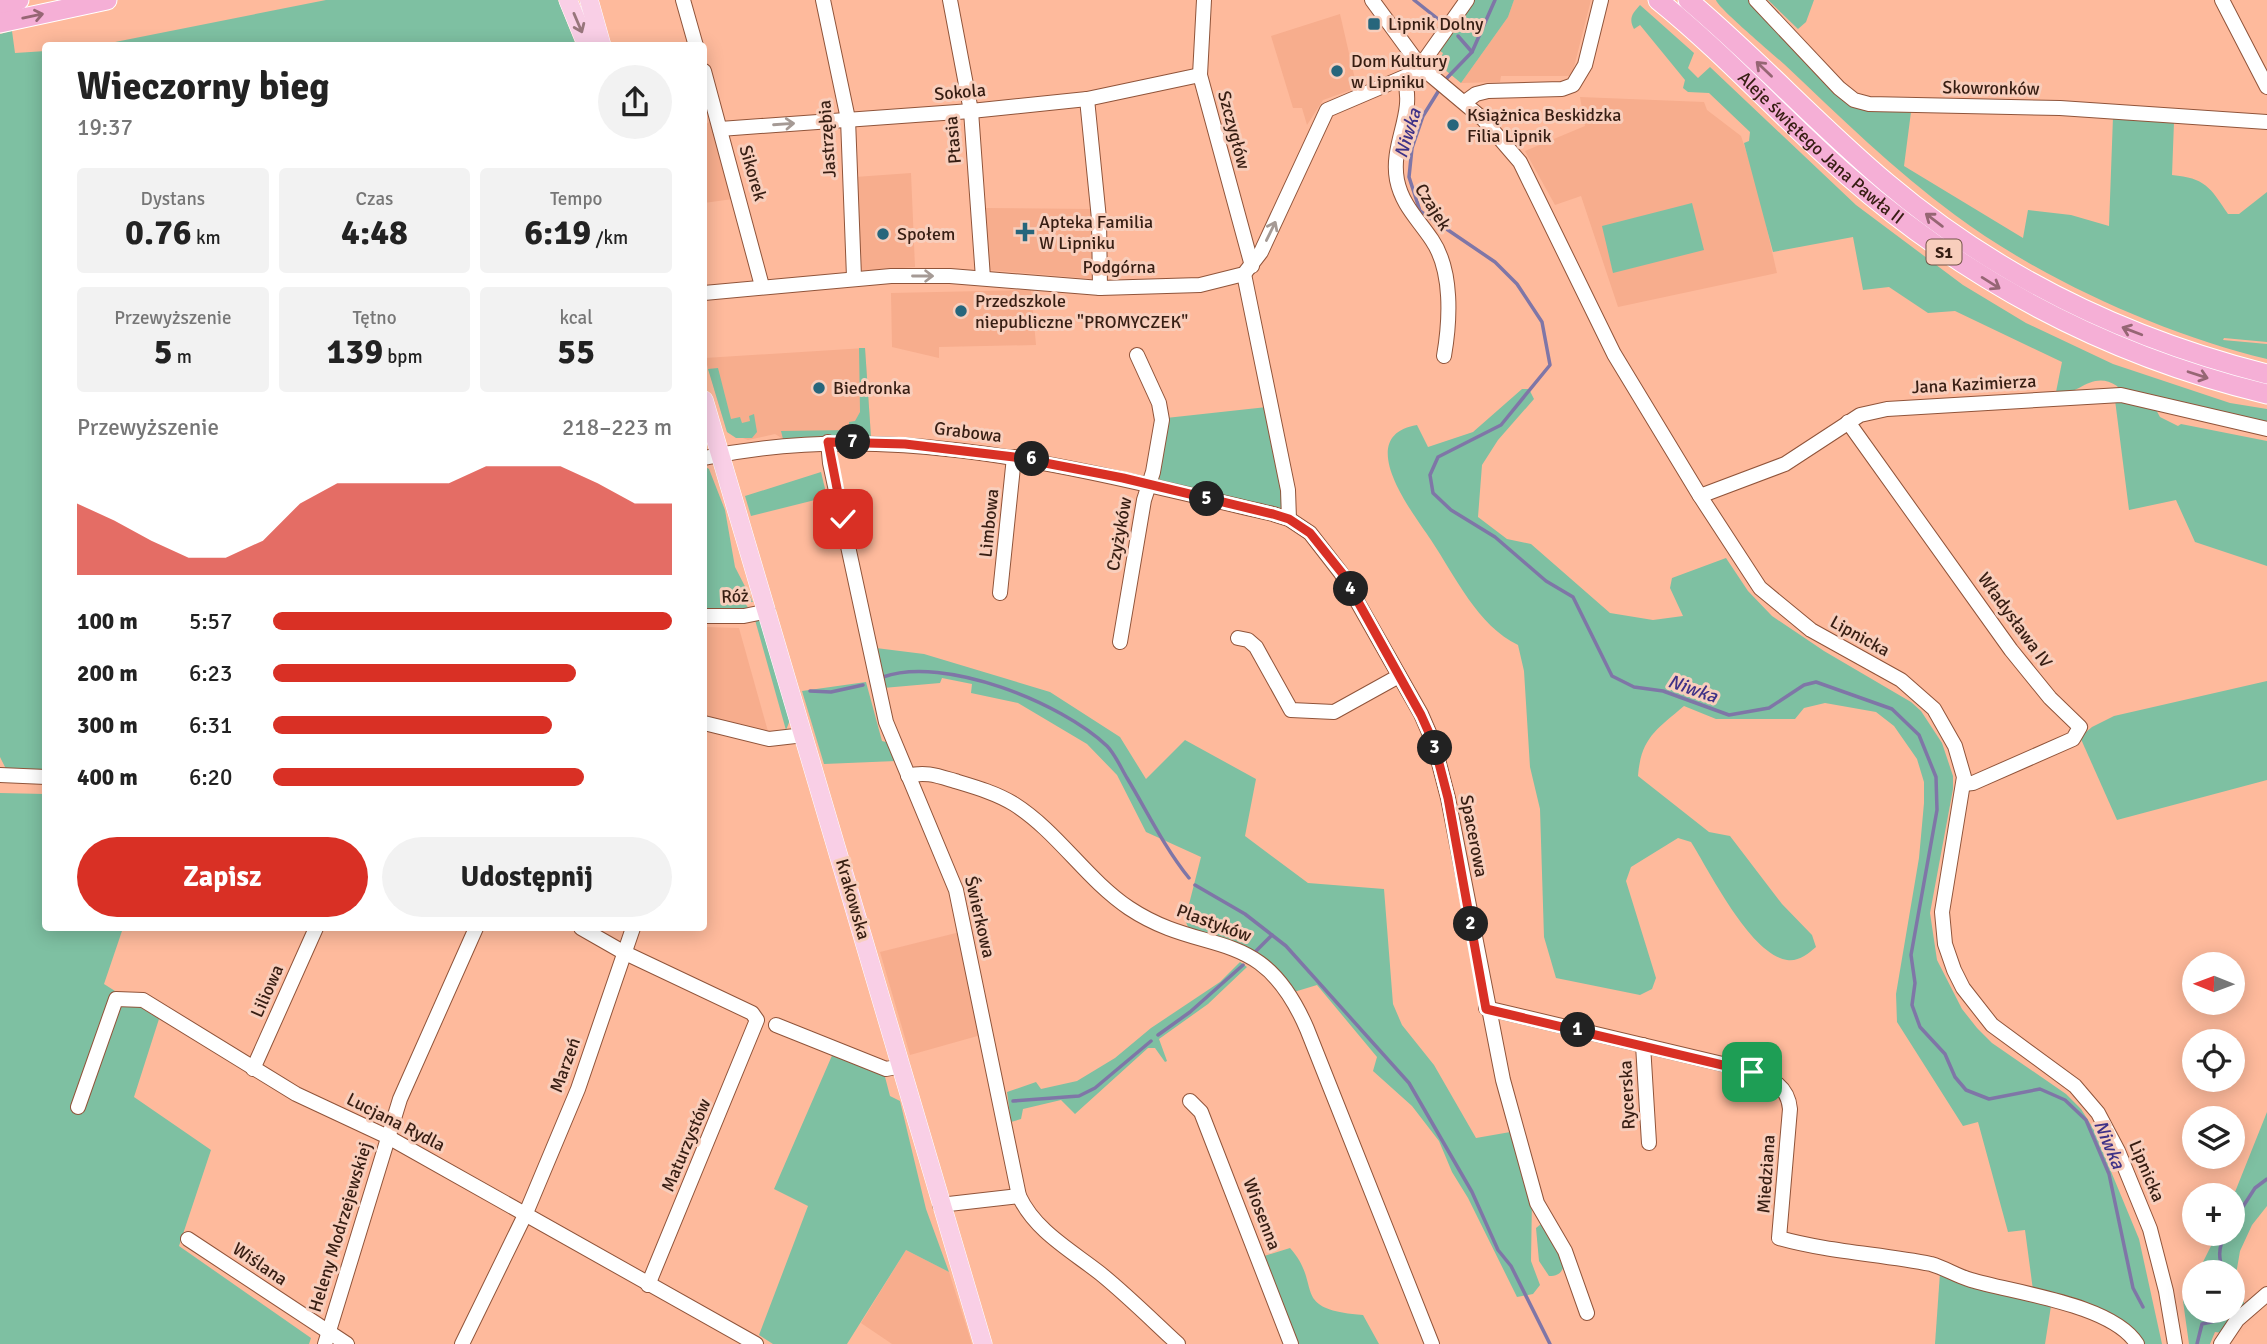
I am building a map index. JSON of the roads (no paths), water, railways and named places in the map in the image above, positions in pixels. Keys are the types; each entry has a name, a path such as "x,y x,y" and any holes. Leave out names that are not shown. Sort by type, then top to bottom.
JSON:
{"highway":[{"path":"0,5 19,0"},
{"path":"0,23 107,0"},
{"name":"Aleje świętego Jana Pawła II","path":"1658,0 1686,6 1888,184 1984,254 2047,292 2115,324 2165,344 2267,374"},
{"name":"Aleje świętego Jana Pawła II","path":"1686,6 1846,175 1900,220 1973,272 2039,311 2116,346 2204,377 2267,394"}],"main road":[{"path":"568,0 585,42"},
{"path":"589,0 601,42"},
{"name":"Krakowska","path":"707,421 712,456 768,611 902,1066 940,1205 983,1344"}],"street":[{"path":"682,0 695,42"},
{"name":"Jastrzębia","path":"823,0 848,119 854,277"},
{"name":"Ptasia","path":"950,0 971,111 983,278"},
{"name":"Szczygłów","path":"1204,0 1200,75 1248,270 1288,490 1289,519"},
{"name":"Lipnicka","path":"1372,0 1421,67 1465,102 1503,139 1530,177 1604,335 1750,574 1775,603 1825,640 1901,680 1925,698 1955,746 1964,784 1942,912 1950,960 1963,988 1992,1025 2075,1086 2098,1113 2118,1151 2150,1229 2166,1292 2175,1344"},
{"path":"1248,270 1296,180 1320,118 1335,105 1404,79 1421,67 1466,0"},
{"path":"1465,102 1488,91 1562,89 1573,85 1585,65 1601,0"},
{"name":"Skowronków","path":"1756,0 1839,89 1854,100 1869,104 2060,108 2267,122"},
{"path":"2222,0 2267,87"},
{"name":"Sokola","path":"720,129 971,111 1087,99 1200,75"},
{"name":"Czajek","path":"1404,79 1409,102 1397,146 1396,174 1403,201 1432,240 1439,258 1450,307 1444,356"},
{"name":"Sikorek","path":"707,82 762,286"},
{"path":"1087,99 1099,219 1100,288"},
{"name":"Podgórna","path":"707,293 854,277 983,278 1100,288 1200,285 1248,270"},
{"name":"Czyżyków","path":"1120,642 1162,420 1158,403 1137,355"},
{"name":"Jana Kazimierza","path":"1700,496 1785,464 1848,422 1868,412 1887,409 2121,395 2267,429"},
{"name":"Władysława IV","path":"1848,422 2011,650 2050,698 2080,727 2073,739 1983,779 1964,784"},
{"name":"Świerkowa","path":"828,442 830,463 880,699 908,776 956,890 1020,1196 1027,1212 1037,1224 1103,1276 1178,1344"},
{"name":"Grabowa","path":"712,456 790,443 905,444 1014,457 1148,484 1289,519"},
{"name":"Limbowa","path":"1000,593 1014,457"},
{"name":"Spacerowa","path":"1289,519 1310,533 1342,573 1426,724 1443,774 1486,1009 1533,1189 1543,1216 1565,1251 1587,1313"},
{"name":"Róż","path":"707,616 744,617 768,611"},
{"path":"1238,638 1248,640 1256,647 1291,710 1334,712 1399,676"},
{"path":"707,724 769,739 804,735"},
{"name":"Plastyków","path":"908,776 927,773 981,788 1014,804 1130,908 1179,932 1239,950 1280,981 1307,1029 1432,1344"},
{"path":"0,775 42,777"},
{"name":"Liliowa","path":"253,1069 315,931"},
{"name":"Heleny Modrzejewskiej","path":"326,1338 388,1137 418,1055 475,931"},
{"path":"586,931 624,952"},
{"name":"Marzeń","path":"462,1344 526,1213 578,1089 632,931"},
{"name":"Maturzystów","path":"624,952 752,1013 757,1020 648,1285"},
{"name":"Lucjana Rydla","path":"78,1107 116,999 143,1000 165,1011 296,1094 388,1137 756,1344"},
{"name":"Miedziana","path":"1486,1009 1771,1078 1785,1090 1790,1109 1779,1238 1932,1265 1971,1280 2093,1314 2123,1329 2137,1344"},
{"path":"776,1025 886,1069 902,1066"},
{"name":"Rycerska","path":"1643,1045 1649,1143"},
{"name":"Wiosenna","path":"1190,1101 1201,1112 1291,1344"},
{"path":"940,1205 1020,1196"},
{"name":"Wiślana","path":"188,1239 326,1338 347,1344"},
{"path":"2221,1344 2237,1320 2267,1293"}],"waterway":[{"name":"Niwka","path":"1414,0 1438,19"},
{"name":"Niwka","path":"1472,52 1495,0"},
{"name":"Niwka","path":"1445,80 1472,52 1458,36"},
{"name":"Niwka","path":"1441,87 1423,116 1412,148 1409,177 1420,211 1495,262 1517,284 1542,322 1550,365 1501,425 1438,457 1430,475 1433,493 1451,510 1495,537 1546,581 1573,597 1612,676 1634,687 1663,691 1729,715 1769,708 1804,685 1816,682 1892,709 1919,735 1936,777 1937,810 1911,955 1915,983 1912,1005 1920,1027 1945,1054 1955,1077 1966,1090 1989,1099 2040,1089 2065,1100 2086,1120 2109,1174 2133,1288 2143,1307"},
{"path":"883,677 908,672 937,672 969,678 1032,699 1087,730 1113,753 1164,841 1189,878"},
{"path":"810,691 831,692 863,685"},
{"path":"1195,885 1245,914 1286,946 1409,1083 1472,1192 1498,1250 1511,1266 1550,1344"},
{"path":"1255,952 1272,935"},
{"path":"1158,1035 1190,1012 1243,965"},
{"path":"1013,1101 1079,1096 1095,1088 1151,1041"},
{"path":"2245,1203 2255,1188 2267,1179"},
{"path":"2221,1246 2221,1260"},
{"path":"2197,1344 2202,1324 2206,1323"}],"place":[{"name":"Lipnik Dolny","path":"1374,24"},
{"name":"Dom Kultury w Lipniku","path":"1337,71"},
{"name":"Książnica Beskidzka Filia Lipnik","path":"1453,125"},
{"name":"Apteka Familia W Lipniku","path":"1025,232"},
{"name":"Społem","path":"883,234"},
{"name":"Przedszkole niepubliczne \"PROMYCZEK\"","path":"961,311"},
{"name":"Biedronka","path":"819,388"}]}
